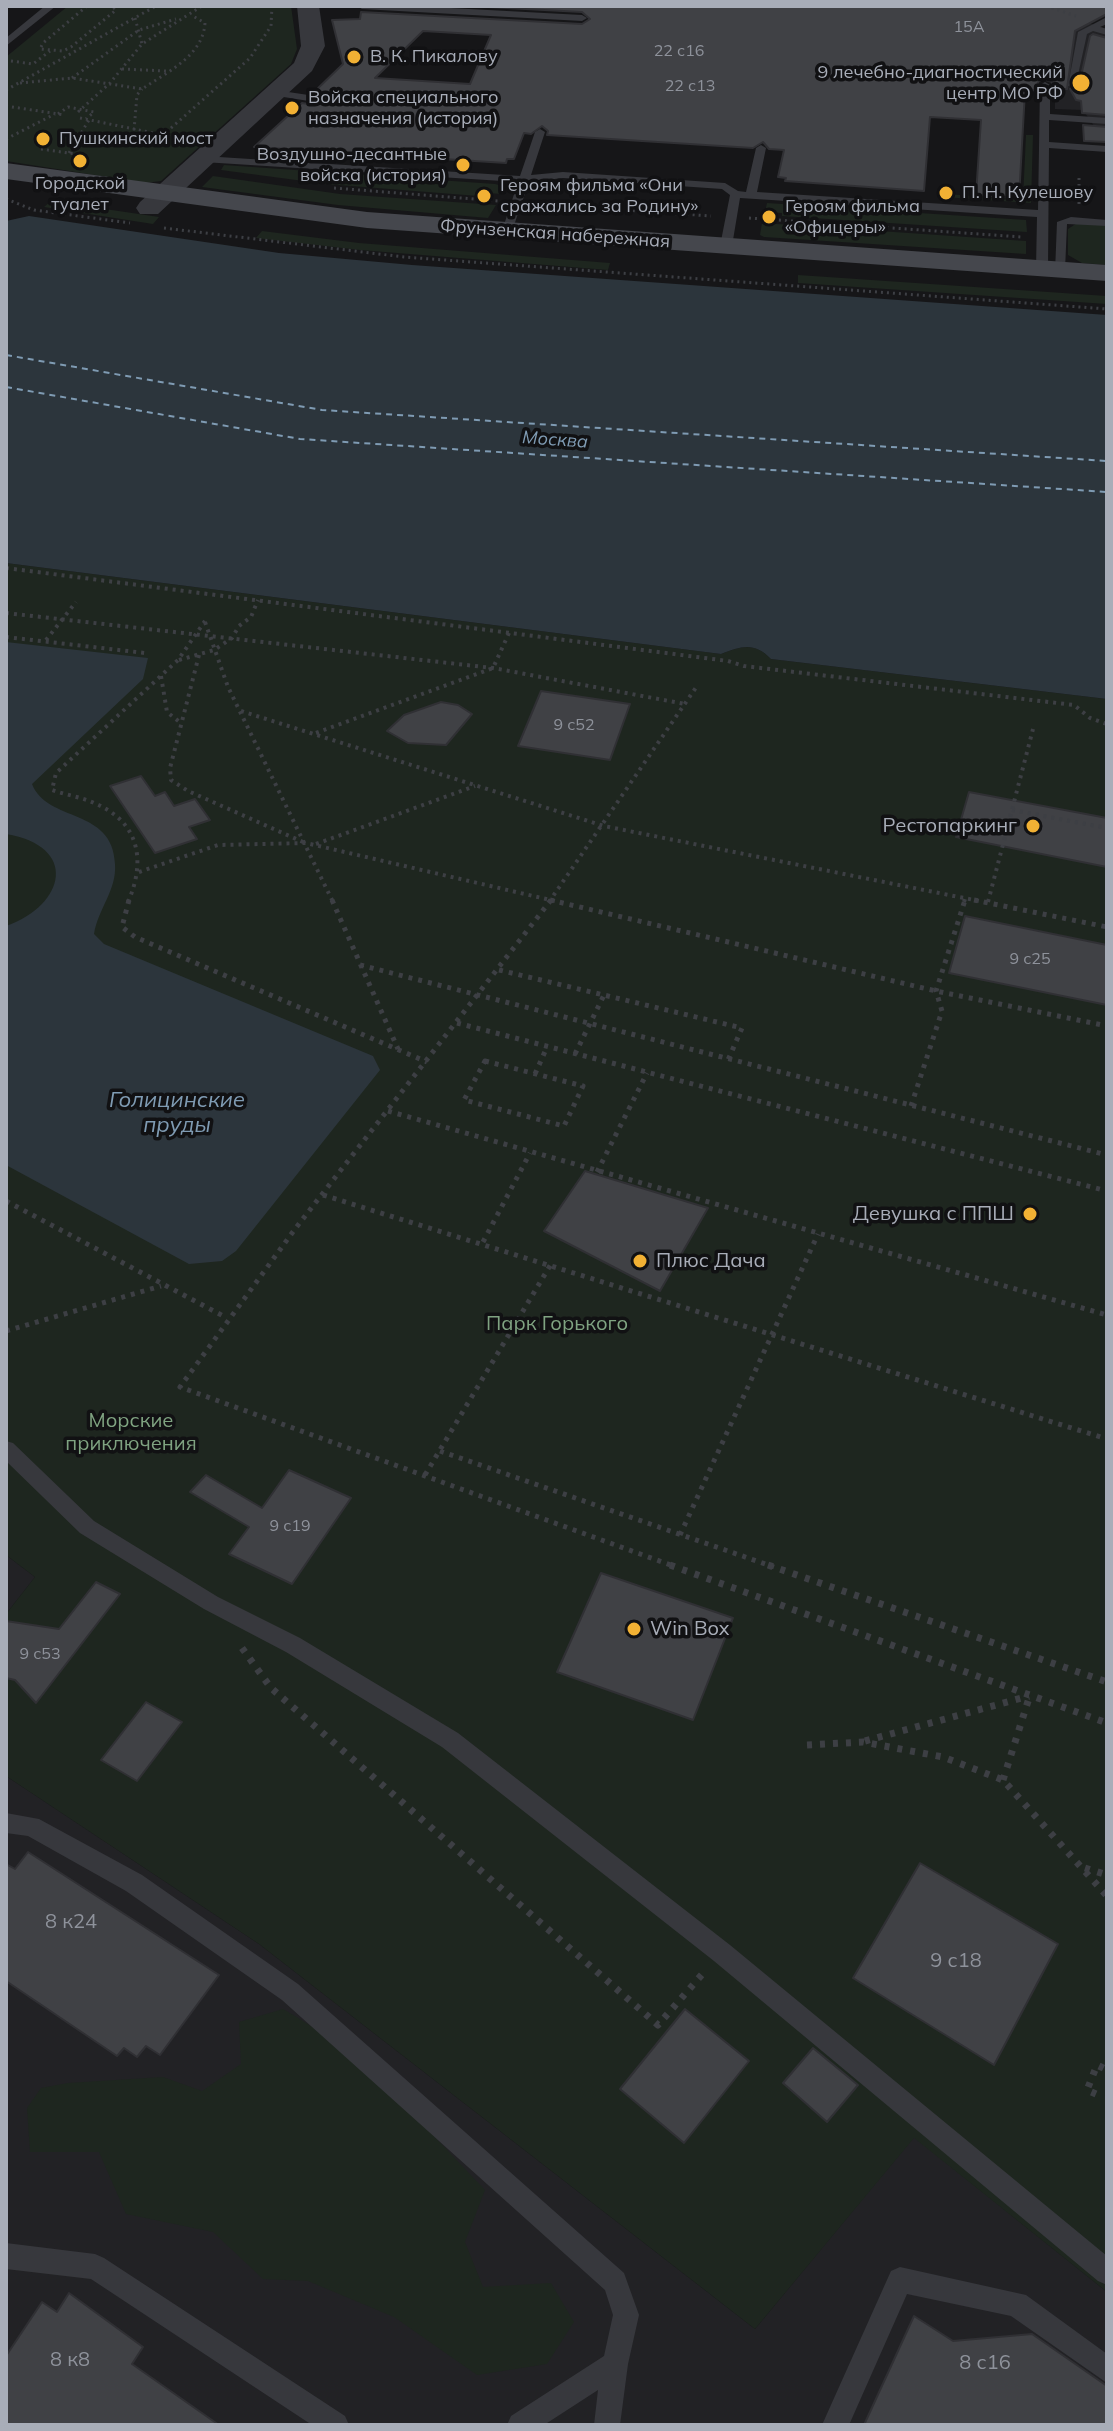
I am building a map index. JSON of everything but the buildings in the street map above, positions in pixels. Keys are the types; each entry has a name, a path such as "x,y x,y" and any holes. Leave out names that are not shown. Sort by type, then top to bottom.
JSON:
{"main road":[{"name":"Фрунзенская набережная","path":"6,171 152,213 367,220 1107,273"},
{"name":"Фрунзенская набережная","path":"10,195 152,213 444,242 1107,289"}],"street":[{"path":"152,213 201,151 275,93 311,56 313,46 308,6"}],"lane":[{"path":"6,43 51,6"},
{"path":"362,6 582,18"},
{"path":"1071,84 1083,32 1107,20"},
{"path":"1092,28 1107,32"},
{"path":"1045,85 1043,238 1050,269"},
{"path":"275,93 315,99"},
{"path":"1045,117 1107,121"},
{"path":"507,231 542,127"},
{"path":"751,195 763,142"},
{"path":"1044,145 1107,149"},
{"path":"201,151 525,179 563,175 725,186 735,194 1043,214"},
{"path":"726,246 735,194"},
{"path":"1050,269 1062,222 1107,223"},
{"path":"6,1449 87,1527 211,1603 293,1645 450,1740 722,1953 1107,2272"},
{"path":"6,1823 31,1826 134,1883 290,1992 615,2282 626,2315 615,2364 607,2425"},
{"path":"6,2256 95,2267 336,2425"},
{"path":"835,2425 900,2280 1017,2304 1107,2370"},
{"path":"520,2425 615,2364"}],"path":[{"path":"87,6 43,43 40,49 63,51 71,47 116,10 112,6"},
{"path":"6,90 156,6"},
{"path":"72,78 139,30 191,15 202,6"},
{"path":"162,136 250,58 271,26 272,6"},
{"path":"134,130 137,95 200,45 207,34 205,23 191,15"},
{"path":"80,111 110,83 142,44 180,17"},
{"path":"135,18 142,44"},
{"path":"6,60 33,64 50,51"},
{"path":"121,69 166,71"},
{"path":"20,83 72,78 142,89"},
{"path":"6,106 65,115"},
{"path":"6,139 68,107 94,112 69,153"},
{"path":"80,118 162,136 201,151"},
{"path":"1079,178 1079,209"},
{"path":"331,188 1043,238"},
{"path":"10,195 6,201 34,210 152,213 404,257 1107,309"},
{"path":"6,568 728,661 744,666 1074,705 1090,718 1107,724"},
{"path":"178,660 214,650 232,638 239,626 251,617 258,600"},
{"path":"45,641 76,602"},
{"path":"6,613 493,668 685,704"},
{"path":"398,1049 306,843 241,711 214,650 205,621 178,660 56,773 52,790 96,804 112,814 133,842 139,856 139,872 122,915 122,927 135,937 427,1062"},
{"path":"315,733 493,668 509,633"},
{"path":"6,637 145,653"},
{"path":"199,655 170,768 171,780 188,791 306,843 936,991 1107,1026"},
{"path":"161,676 167,712 182,724"},
{"path":"697,686 604,826 499,970 227,1318 180,1387 1107,1723"},
{"path":"241,711 604,826 1107,927"},
{"path":"988,903 1033,729"},
{"path":"315,845 477,785"},
{"path":"1012,810 1107,828"},
{"path":"139,872 218,845 306,843"},
{"path":"911,1106 942,1011 936,991 965,899"},
{"path":"360,965 1107,1155"},
{"path":"499,970 742,1028 728,1060"},
{"path":"575,1054 604,995"},
{"path":"457,1023 1107,1191"},
{"path":"535,1074 547,1047"},
{"path":"485,1061 535,1074 583,1086 564,1126 464,1100 485,1061"},
{"path":"597,1172 647,1073"},
{"path":"388,1111 1107,1315"},
{"path":"483,1242 530,1153"},
{"path":"323,1195 483,1242 770,1336 1107,1439"},
{"path":"6,1201 227,1318"},
{"path":"680,1535 818,1234"},
{"path":"425,1475 551,1264"},
{"path":"6,1331 162,1285"},
{"path":"440,1451 1107,1682"},
{"path":"211,1603 271,1688 658,2025 722,1953"},
{"path":"807,1745 863,1742 1030,1695"},
{"path":"1003,1780 1030,1695"},
{"path":"863,1742 943,1757 1003,1780 1107,1896"},
{"path":"1083,1868 1107,1875"},
{"path":"1096,2094 1087,2090 1097,2065 1107,2070"}],"shaded area":[{"name":"9 лечебно-диагностический центр МО РФ","path":"1083,21 1107,29 1107,127 1094,126 1083,110 1055,109 1055,57 1063,42"},
{"path":"6,1555 35,1577 6,1614"},
{"path":"6,1776 259,1944 755,2329 914,2137 1107,2292 1107,2425 6,2425"}],"green space":[{"path":"68,6 291,6 297,49 291,64 161,181 145,183 6,161 6,57"},
{"path":"1026,135 1033,135 1031,203 943,197 944,194 1023,199"},
{"path":"224,165 503,186 501,194 479,192 478,196 326,184 221,170"},
{"path":"213,176 340,194 496,205 488,218 338,205 202,187"},
{"path":"51,201 159,217 153,224 44,207"},
{"path":"767,203 1026,220 1027,232 782,216 782,213 765,212"},
{"path":"762,223 1026,241 1026,254 764,237 760,235"},
{"path":"1077,223 1107,225 1107,265 1082,263 1068,255 1068,229"},
{"path":"262,231 359,243 610,263 608,270 360,250 256,238"},
{"path":"798,275 1107,296 1107,304 798,283"},
{"name":"Парк Горького","path":"6,563 721,654 748,647 759,650 771,659 1107,699 1107,2292 914,2138 755,2329 259,1944 6,1776 6,1614 35,1577 6,1555"},
{"path":"283,2009 311,2026 364,2068 415,2116 485,2190 465,2242 483,2287 551,2283 574,2322 547,2364 477,2375 394,2317 308,2281 263,2279 213,2232 126,2214 99,2152 30,2152 27,2108 41,2088 68,2083 163,2077 202,2091 241,2064 239,2022"}],"water":[{"name":"Москва","path":"29,216 279,253 1107,315 1107,699 771,659 759,650 748,647 721,654 6,563 6,221"},
{"name":"Голицинские пруды","path":"6,642 148,658 143,679 32,784 51,805 92,824 103,833 111,846 115,873 94,934 104,944 373,1056 380,1070 236,1251 222,1261 189,1264 6,1165 6,926 26,917 42,904 52,891 56,877 54,863 45,850 6,834"}],"ferry route":[{"path":"6,355 322,410 1107,461"},
{"path":"6,387 300,439 1107,492"}],"place":[{"name":"В. К. Пикалову","path":"354,57"},
{"name":"9 лечебно-диагностический центр МО РФ","path":"1081,83"},
{"name":"Войска специального назначения (история)","path":"292,108"},
{"name":"Пушкинский мост","path":"43,139"},
{"name":"Городской туалет","path":"80,161"},
{"name":"Воздушно-десантные войска (история)","path":"463,165"},
{"name":"П. Н. Кулешову","path":"946,193"},
{"name":"Героям фильма «Они сражались за Родину»","path":"484,196"},
{"name":"Героям фильма «Офицеры»","path":"769,217"},
{"name":"Рестопаркинг","path":"1033,826"},
{"name":"Девушка с ППШ","path":"1030,1214"},
{"name":"Плюс Дача","path":"640,1261"},
{"name":"Win Box","path":"634,1629"}],"park label":[{"name":"Морские приключения","path":"131,1432"}]}
